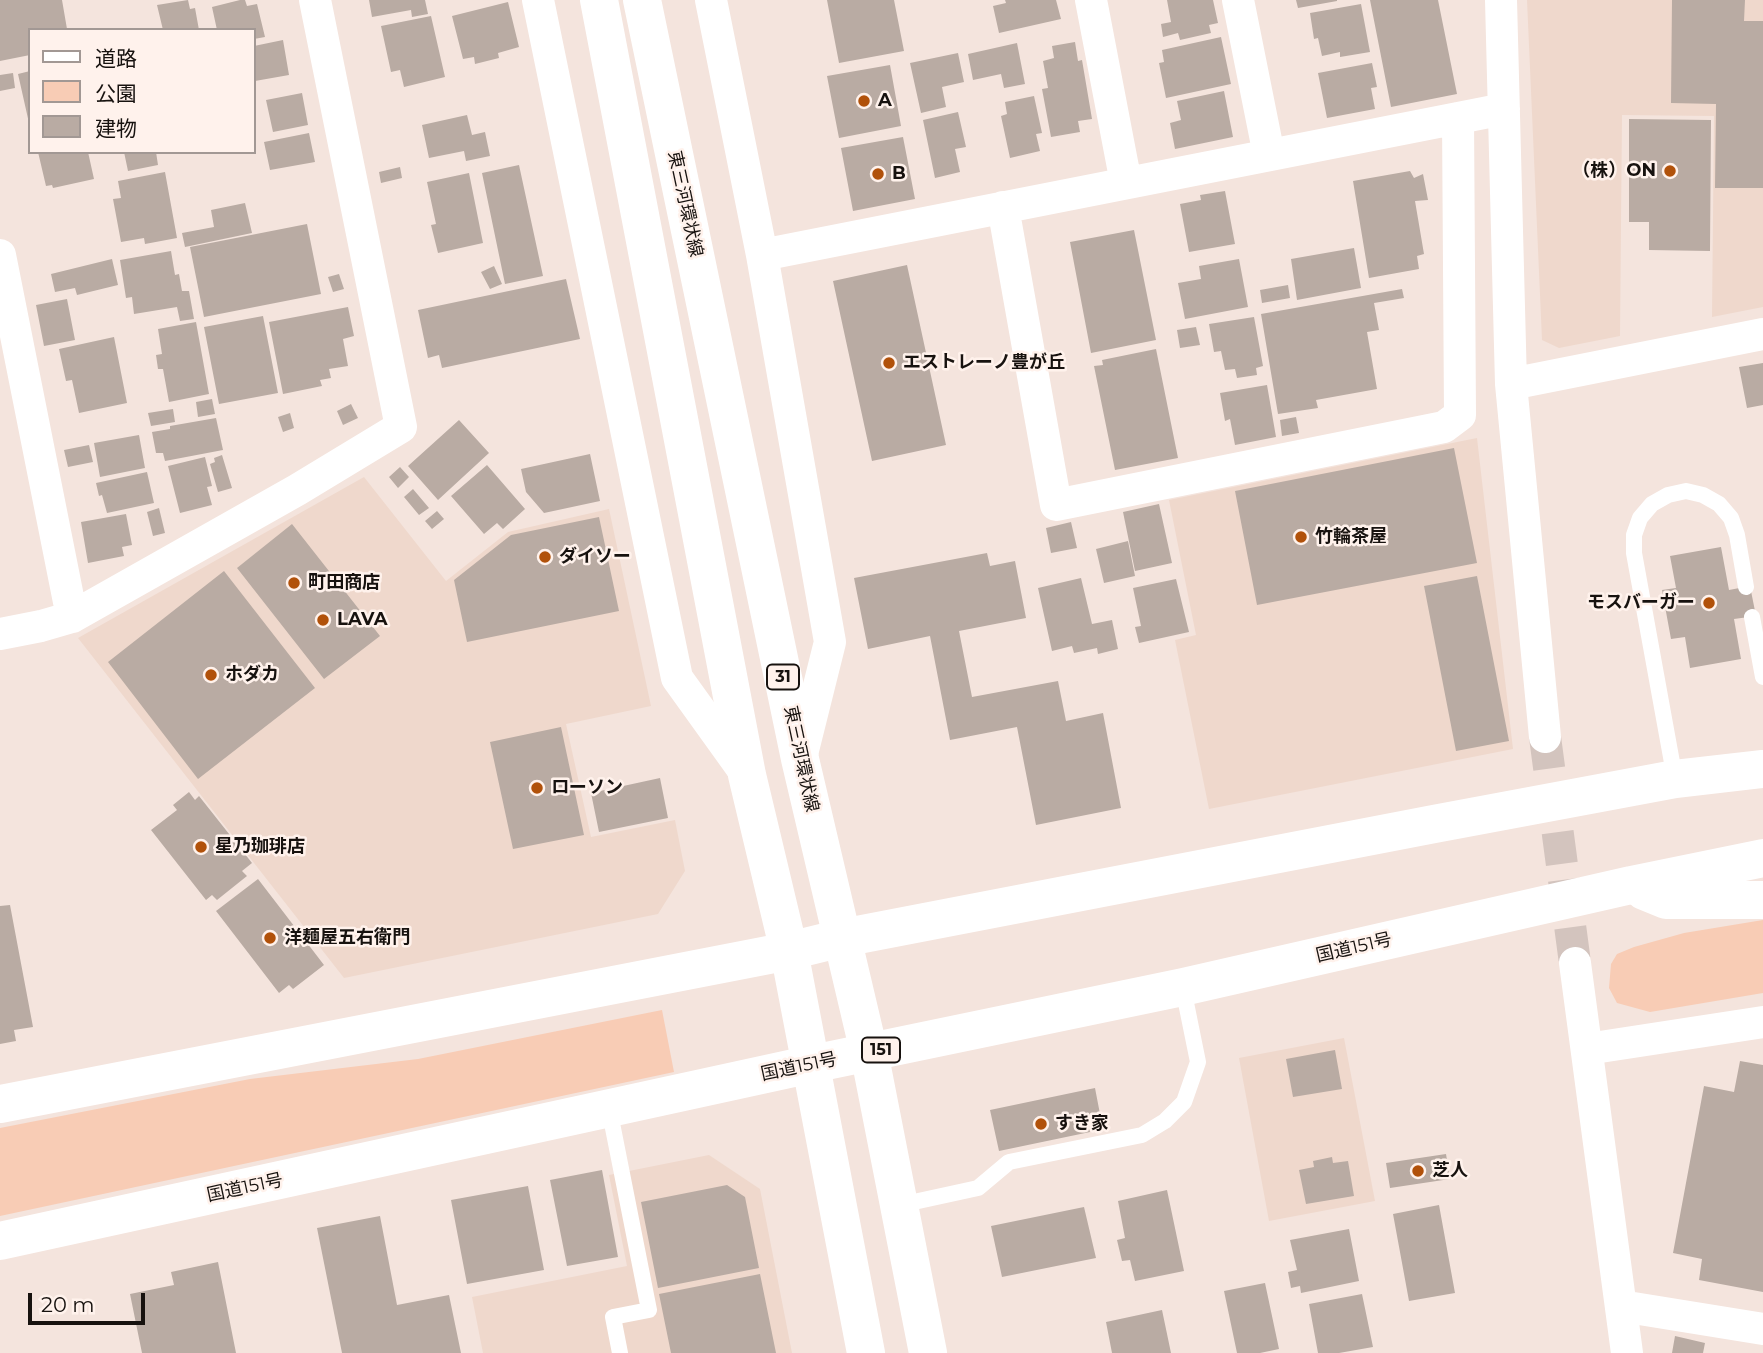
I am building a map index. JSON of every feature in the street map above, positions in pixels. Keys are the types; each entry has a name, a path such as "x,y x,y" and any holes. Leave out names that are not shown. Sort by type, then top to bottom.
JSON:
{"main road":[{"path":"599,0 747,775 789,951 866,1353"},
{"name":"東三河環状線","path":"642,0 800,759 869,1052 928,1353"},
{"path":"0,1104 789,951 842,938 1675,779 1763,769"},
{"name":"国道151号","path":"0,1241 812,1064 1183,987 1631,885 1763,858"},
{"path":"1631,885 1666,900 1763,900"}],"street":[{"path":"0,634 72,617 297,490 401,427 315,0"},
{"path":"538,0 677,678 747,775"},
{"path":"711,0 762,255 830,642 800,759"},
{"path":"1091,0 1126,183"},
{"path":"1238,0 1269,155"},
{"path":"1501,0 1511,384 1545,737"},
{"path":"762,255 1504,109"},
{"path":"1003,207 1056,505 1444,428 1460,415 1458,118"},
{"path":"0,255 72,617"},
{"path":"1511,384 1763,334"},
{"path":"1575,962 1627,1353"},
{"path":"1587,1049 1763,1022"},
{"path":"1621,1306 1763,1329"}],"lane":[{"path":"1675,779 1634,553 1634,535 1640,518 1652,504 1668,495 1686,491 1703,495 1719,504 1731,518 1737,535 1746,587"},
{"path":"1752,617 1763,677"},
{"path":"900,1205 978,1188 1009,1162 1142,1135 1165,1121 1184,1102 1198,1062 1183,987"},
{"path":"609,1108 649,1310 613,1317 620,1353"}],"shaded area":[{"path":"1527,0 1763,0 1763,307 1712,317 1714,116 1622,115 1620,336 1559,348 1542,340"},
{"path":"1477,438 1513,749 1209,809 1175,640 1196,635 1169,500"},
{"path":"364,477 446,581 508,532 609,509 651,706 566,724 591,837 675,820 685,871 658,914 344,978 78,638"},
{"path":"1344,1038 1375,1201 1269,1221 1239,1058"},
{"path":"709,1155 760,1189 792,1353 483,1353 472,1297 627,1266 609,1175"}],"green space":[{"path":"1763,920 1763,993 1650,1012 1617,1003 1609,988 1611,964 1617,954 1684,933"},
{"path":"662,1010 674,1072 0,1216 0,1128 250,1079 418,1059"}],"building":[{"path":"0,0 62,0 67,28 28,28 28,55 0,61"},
{"path":"188,0 190,9 195,8 199,28 163,28 157,5"},
{"path":"240,0 245,0 247,6 257,4 265,37 256,39 256,28 217,28 212,7"},
{"path":"369,0 425,0 428,14 412,17 411,10 372,17"},
{"path":"827,0 894,0 904,51 839,63"},
{"path":"1005,0 1056,0 1061,19 999,33 993,6 1006,3"},
{"path":"1167,0 1213,0 1218,23 1209,25 1211,33 1180,40 1178,33 1163,37 1161,24 1171,22"},
{"path":"1296,0 1337,0 1337,1 1298,8"},
{"path":"1370,0 1438,0 1457,94 1391,107"},
{"path":"1672,0 1745,0 1744,21 1763,21 1763,188 1715,188 1716,104 1671,103"},
{"path":"508,2 519,47 498,53 499,58 475,64 474,57 463,59 452,16"},
{"path":"1361,4 1370,52 1340,57 1340,52 1322,56 1318,38 1314,39 1310,13"},
{"path":"431,16 445,77 404,87 400,70 391,72 381,26"},
{"path":"1221,37 1231,84 1166,98 1159,63 1164,62 1162,50"},
{"path":"283,40 289,75 256,81 256,46"},
{"path":"1075,42 1078,61 1082,60 1092,119 1078,121 1080,132 1051,137 1042,89 1048,88 1043,61 1054,58 1052,46"},
{"path":"1017,43 1025,84 1004,88 1001,74 973,80 968,54"},
{"path":"958,53 964,82 942,87 946,107 921,113 910,63"},
{"path":"1372,63 1377,87 1371,88 1375,109 1327,118 1318,73"},
{"name":"A","path":"890,65 901,126 839,138 827,76"},
{"path":"28,72 28,119 18,74"},
{"path":"13,73 15,88 0,91 0,75"},
{"path":"1224,91 1233,137 1175,149 1170,123 1181,120 1177,101"},
{"path":"302,93 308,125 273,132 266,100"},
{"path":"1034,96 1042,133 1036,134 1040,151 1010,158 1001,116 1007,114 1005,102"},
{"path":"958,112 966,147 955,149 960,172 935,178 923,120"},
{"path":"467,115 472,135 485,132 490,156 466,161 464,151 429,158 422,125"},
{"name":"（株）ON","path":"1629,119 1711,120 1710,251 1649,250 1649,222 1629,222"},
{"path":"309,133 315,162 270,170 264,142"},
{"name":"B","path":"903,137 915,199 853,211 841,148"},
{"path":"38,154 88,154 94,179 53,188 52,185 46,186"},
{"path":"124,154 156,154 158,165 128,171"},
{"path":"519,165 543,276 505,284 482,173"},
{"path":"400,167 402,178 381,183 379,172"},
{"path":"1410,171 1414,178 1423,174 1428,200 1415,201 1424,254 1417,256 1419,269 1369,278 1353,181"},
{"path":"165,172 177,238 145,244 144,238 121,242 113,199 121,198 118,181"},
{"path":"469,173 483,243 438,253 431,225 436,224 427,182"},
{"path":"1225,191 1235,244 1189,252 1180,204 1201,200 1200,195"},
{"path":"245,203 252,233 185,247 182,233 214,227 211,210"},
{"path":"307,224 321,294 204,317 190,247"},
{"path":"1134,230 1156,340 1091,353 1070,242"},
{"path":"1354,248 1361,288 1297,300 1291,259"},
{"path":"171,251 175,275 179,274 182,291 189,291 194,319 180,321 177,307 134,314 132,297 126,298 120,260"},
{"path":"112,259 118,285 77,295 75,288 55,292 51,274"},
{"path":"1239,259 1248,307 1185,319 1178,283 1201,279 1199,266"},
{"name":"エストレーノ豊が丘","path":"907,265 946,445 872,461 833,281"},
{"path":"494,266 502,284 490,289 481,272"},
{"path":"339,274 344,289 333,292 328,277"},
{"path":"566,279 580,339 442,368 439,355 428,358 418,310"},
{"path":"1288,285 1290,298 1262,303 1260,290"},
{"path":"1402,289 1404,298 1374,303 1379,330 1367,332 1377,389 1316,400 1318,408 1278,414 1261,314"},
{"path":"67,299 75,340 44,346 36,305"},
{"path":"348,307 354,336 343,339 348,366 329,369 331,378 320,380 322,386 283,394 269,322"},
{"path":"263,316 278,393 219,404 204,327"},
{"path":"1254,317 1263,366 1256,368 1257,375 1237,378 1235,369 1225,370 1221,351 1214,352 1209,324"},
{"path":"196,322 209,394 169,402 163,369 158,369 156,355 162,354 158,329"},
{"path":"1196,327 1200,345 1180,348 1177,330"},
{"path":"114,337 127,403 79,413 72,380 66,381 59,349"},
{"path":"1156,349 1178,458 1115,470 1094,366 1103,365 1102,360"},
{"path":"1763,363 1763,405 1747,408 1739,367"},
{"path":"1267,385 1276,437 1235,445 1230,419 1225,421 1220,393"},
{"path":"212,399 215,414 198,417 196,402"},
{"path":"351,404 358,418 343,425 337,411"},
{"path":"173,409 175,422 151,426 148,413"},
{"path":"290,413 294,428 283,432 278,417"},
{"path":"1296,417 1299,433 1282,436 1280,420"},
{"path":"216,418 223,450 165,461 163,453 156,453 152,432"},
{"path":"459,420 489,453 438,500 408,466"},
{"path":"139,435 145,468 100,477 94,443"},
{"path":"89,445 93,462 68,467 64,450"},
{"path":"1454,448 1477,563 1257,605 1235,491"},
{"path":"590,454 600,501 544,513 526,492 521,469"},
{"path":"222,455 232,488 218,492 210,464 215,462 214,458"},
{"path":"205,457 212,486 207,487 212,505 180,513 168,466"},
{"path":"487,465 525,509 503,529 497,523 484,534 451,496"},
{"path":"400,467 409,477 398,488 389,477"},
{"path":"147,472 154,503 107,513 96,483"},
{"path":"413,489 429,508 419,515 404,497"},
{"path":"1159,504 1172,563 1135,571 1123,512"},
{"path":"159,508 165,533 153,536 147,512"},
{"path":"437,511 444,519 432,529 425,521"},
{"path":"126,514 132,545 122,547 124,556 88,563 81,522"},
{"name":"ダイソー","path":"599,517 619,611 467,642 454,580 511,535"},
{"path":"1071,522 1077,548 1051,553 1046,528"},
{"path":"292,524 380,636 324,679 237,568"},
{"path":"1128,541 1135,576 1104,583 1096,549"},
{"name":"モスバーガー","path":"1721,547 1729,590 1750,586 1756,616 1734,619 1741,659 1690,668 1685,637 1671,639 1662,590 1676,588 1670,556"},
{"path":"987,553 990,566 1015,561 1026,618 959,631 972,697 1058,681 1066,721 1103,713 1121,808 1036,825 1017,727 950,740 930,636 868,649 854,578"},
{"name":"ホダカ","path":"224,571 315,688 198,779 108,662"},
{"path":"1477,576 1509,741 1456,751 1424,586"},
{"path":"1081,578 1092,624 1112,620 1118,649 1098,654 1097,648 1074,653 1072,646 1052,651 1038,588"},
{"path":"1176,579 1189,632 1139,643 1135,627 1141,626 1133,588"},
{"name":"ローソン","path":"561,727 584,835 513,849 490,742"},
{"path":"660,778 668,818 599,832 591,793"},
{"name":"星乃珈琲店","path":"189,792 195,800 199,796 252,863 242,871 247,876 217,900 212,895 206,900 151,830 177,810 173,805"},
{"name":"洋麺屋五右衛門","path":"258,879 324,965 293,989 289,985 279,993 216,911"},
{"path":"10,905 33,1027 14,1030 16,1041 0,1044 0,906"},
{"path":"1335,1050 1342,1089 1293,1097 1286,1059"},
{"path":"1740,1061 1763,1065 1763,1292 1699,1280 1702,1259 1673,1253 1704,1086 1734,1092"},
{"name":"すき家","path":"1095,1088 1100,1114 1087,1116 1090,1132 999,1151 990,1110"},
{"name":"芝人","path":"1446,1154 1450,1179 1390,1188 1386,1163"},
{"path":"1332,1157 1333,1163 1348,1161 1354,1196 1306,1204 1299,1170 1314,1167 1313,1161"},
{"path":"602,1170 618,1257 567,1266 550,1180"},
{"path":"727,1185 745,1197 759,1268 658,1288 641,1202"},
{"path":"528,1186 544,1270 467,1284 451,1200"},
{"path":"1167,1190 1184,1271 1135,1281 1130,1260 1122,1261 1117,1240 1125,1238 1118,1201"},
{"path":"1439,1205 1455,1293 1409,1301 1393,1214"},
{"path":"1084,1207 1096,1258 1002,1277 991,1226"},
{"path":"380,1216 397,1305 449,1295 461,1353 342,1353 317,1228"},
{"path":"1349,1229 1359,1281 1301,1293 1300,1286 1291,1288 1288,1272 1297,1270 1290,1240"},
{"path":"218,1262 236,1353 142,1353 130,1294 174,1285 171,1272"},
{"path":"760,1274 776,1353 671,1353 659,1294"},
{"path":"1265,1283 1279,1349 1260,1353 1237,1353 1224,1291"},
{"path":"1362,1294 1373,1347 1339,1353 1318,1353 1309,1304"},
{"path":"1162,1310 1171,1353 1112,1353 1106,1322"},
{"path":"1675,1336 1705,1343 1703,1353 1672,1353"}],"tunnel":[{"path":"1545,737 1575,963"}],"place":[{"name":"A","path":"864,101"},
{"name":"（株）ON","path":"1670,171"},
{"name":"B","path":"878,174"},
{"name":"エストレーノ豊が丘","path":"889,363"},
{"name":"竹輪茶屋","path":"1301,537"},
{"name":"ダイソー","path":"545,557"},
{"name":"町田商店","path":"294,583"},
{"name":"モスバーガー","path":"1709,603"},
{"name":"LAVA","path":"323,620"},
{"name":"ホダカ","path":"211,675"},
{"name":"ローソン","path":"537,788"},
{"name":"星乃珈琲店","path":"201,847"},
{"name":"洋麺屋五右衛門","path":"270,938"},
{"name":"すき家","path":"1041,1124"},
{"name":"芝人","path":"1418,1171"}]}
